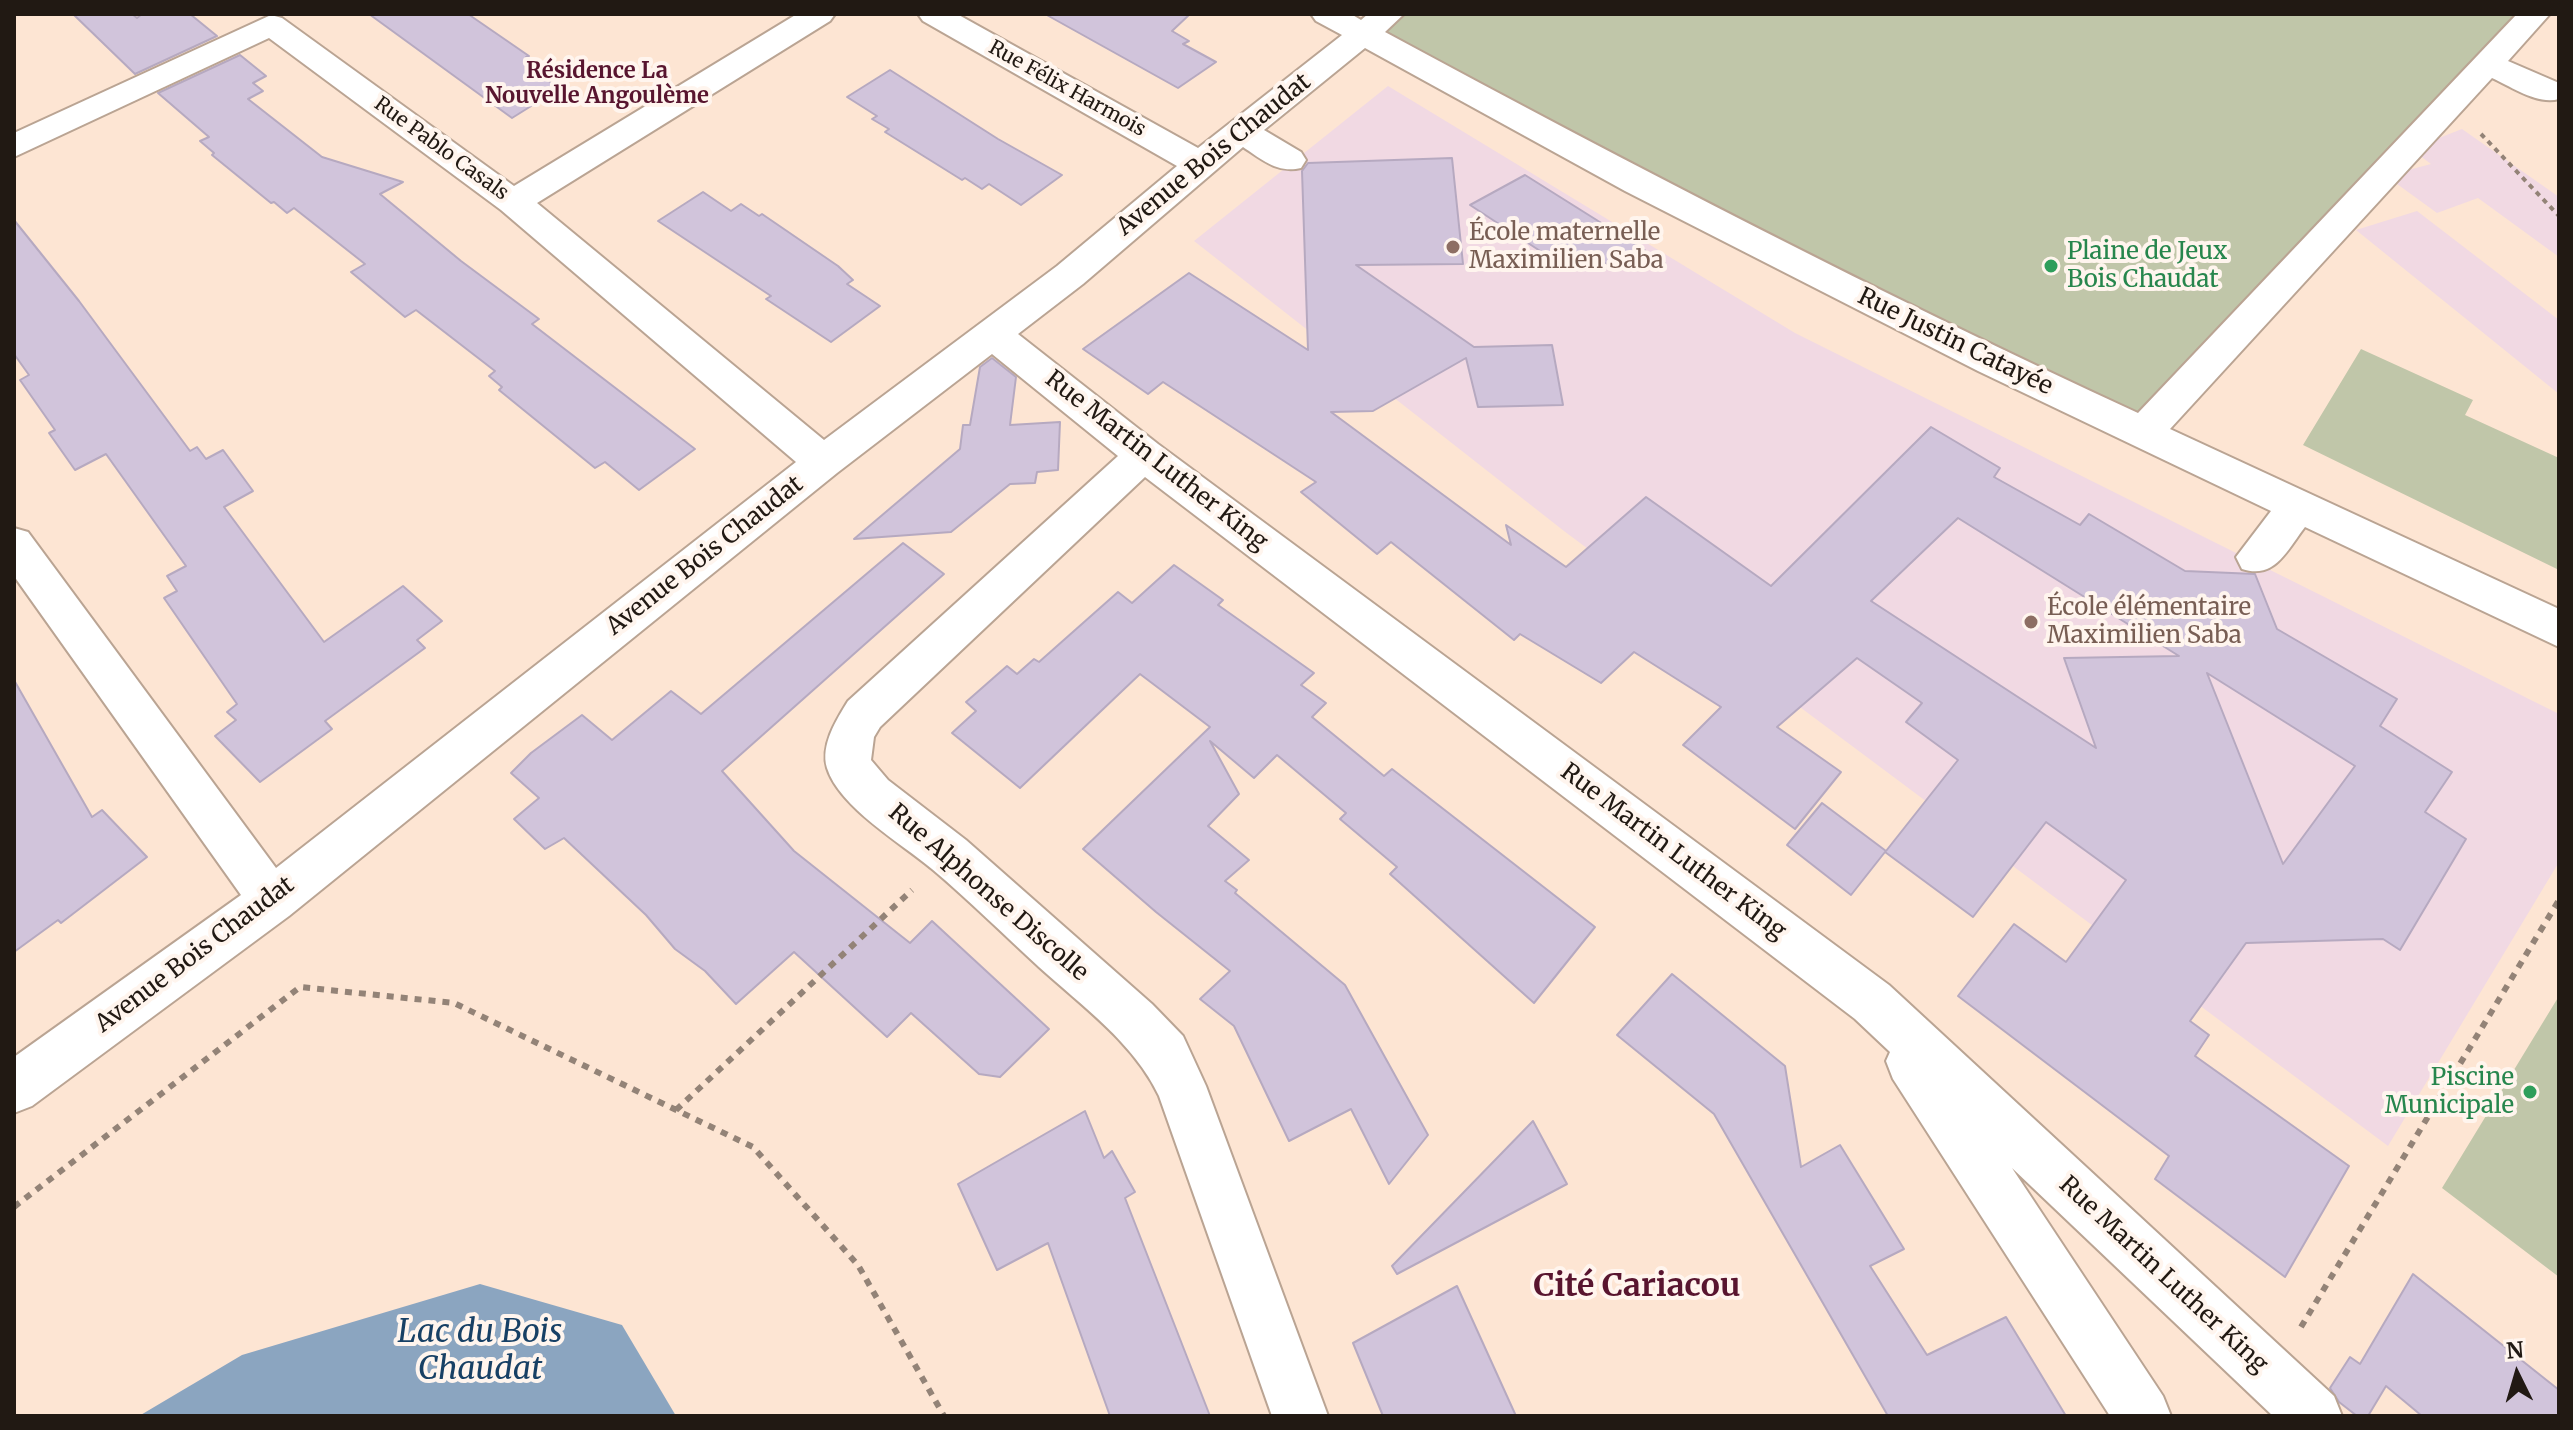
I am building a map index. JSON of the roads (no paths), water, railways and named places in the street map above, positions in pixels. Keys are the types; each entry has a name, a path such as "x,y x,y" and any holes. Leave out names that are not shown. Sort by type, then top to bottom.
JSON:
{"street":[{"path":"513,202 819,14"},
{"name":"Rue Félix Harmois","path":"934,14 1200,164"},
{"path":"2142,434 2534,14"},
{"name":"Rue Pablo Casals","path":"14,146 282,20 513,202 823,462"},
{"name":"Avenue Bois Chaudat","path":"14,1088 272,900 823,462 1070,275 1242,132 1359,20"},
{"name":"Rue Justin Catayée","path":"1359,20 1637,183 2142,434 2559,629"},
{"path":"2489,65 2549,91"},
{"path":"1242,132 1289,160"},
{"name":"Rue Martin Luther King","path":"993,334 1144,455 1872,1002 2314,1416"},
{"name":"Rue Alphonse Discolle","path":"1144,455 864,714 853,733 849,767 872,794 950,855 1134,1021 1165,1054 1181,1086 1300,1416"},
{"path":"2257,557 2299,506"},
{"path":"18,558 272,900"},
{"path":"1872,1002 2143,1416"}],"water":[{"name":"Lac du Bois Chaudat","path":"480,1284 622,1325 676,1416 139,1416 242,1355"}],"place":[{"name":"École maternelle Maximilien Saba","path":"1453,247"},
{"name":"Plaine de Jeux Bois Chaudat","path":"2051,266"},
{"name":"École élémentaire Maximilien Saba","path":"2031,622"},
{"name":"Piscine Municipale","path":"2530,1092"}],"district":[{"name":"Résidence La Nouvelle Angoulème","path":"597,84"},
{"name":"Cité Cariacou","path":"1637,1287"}]}
